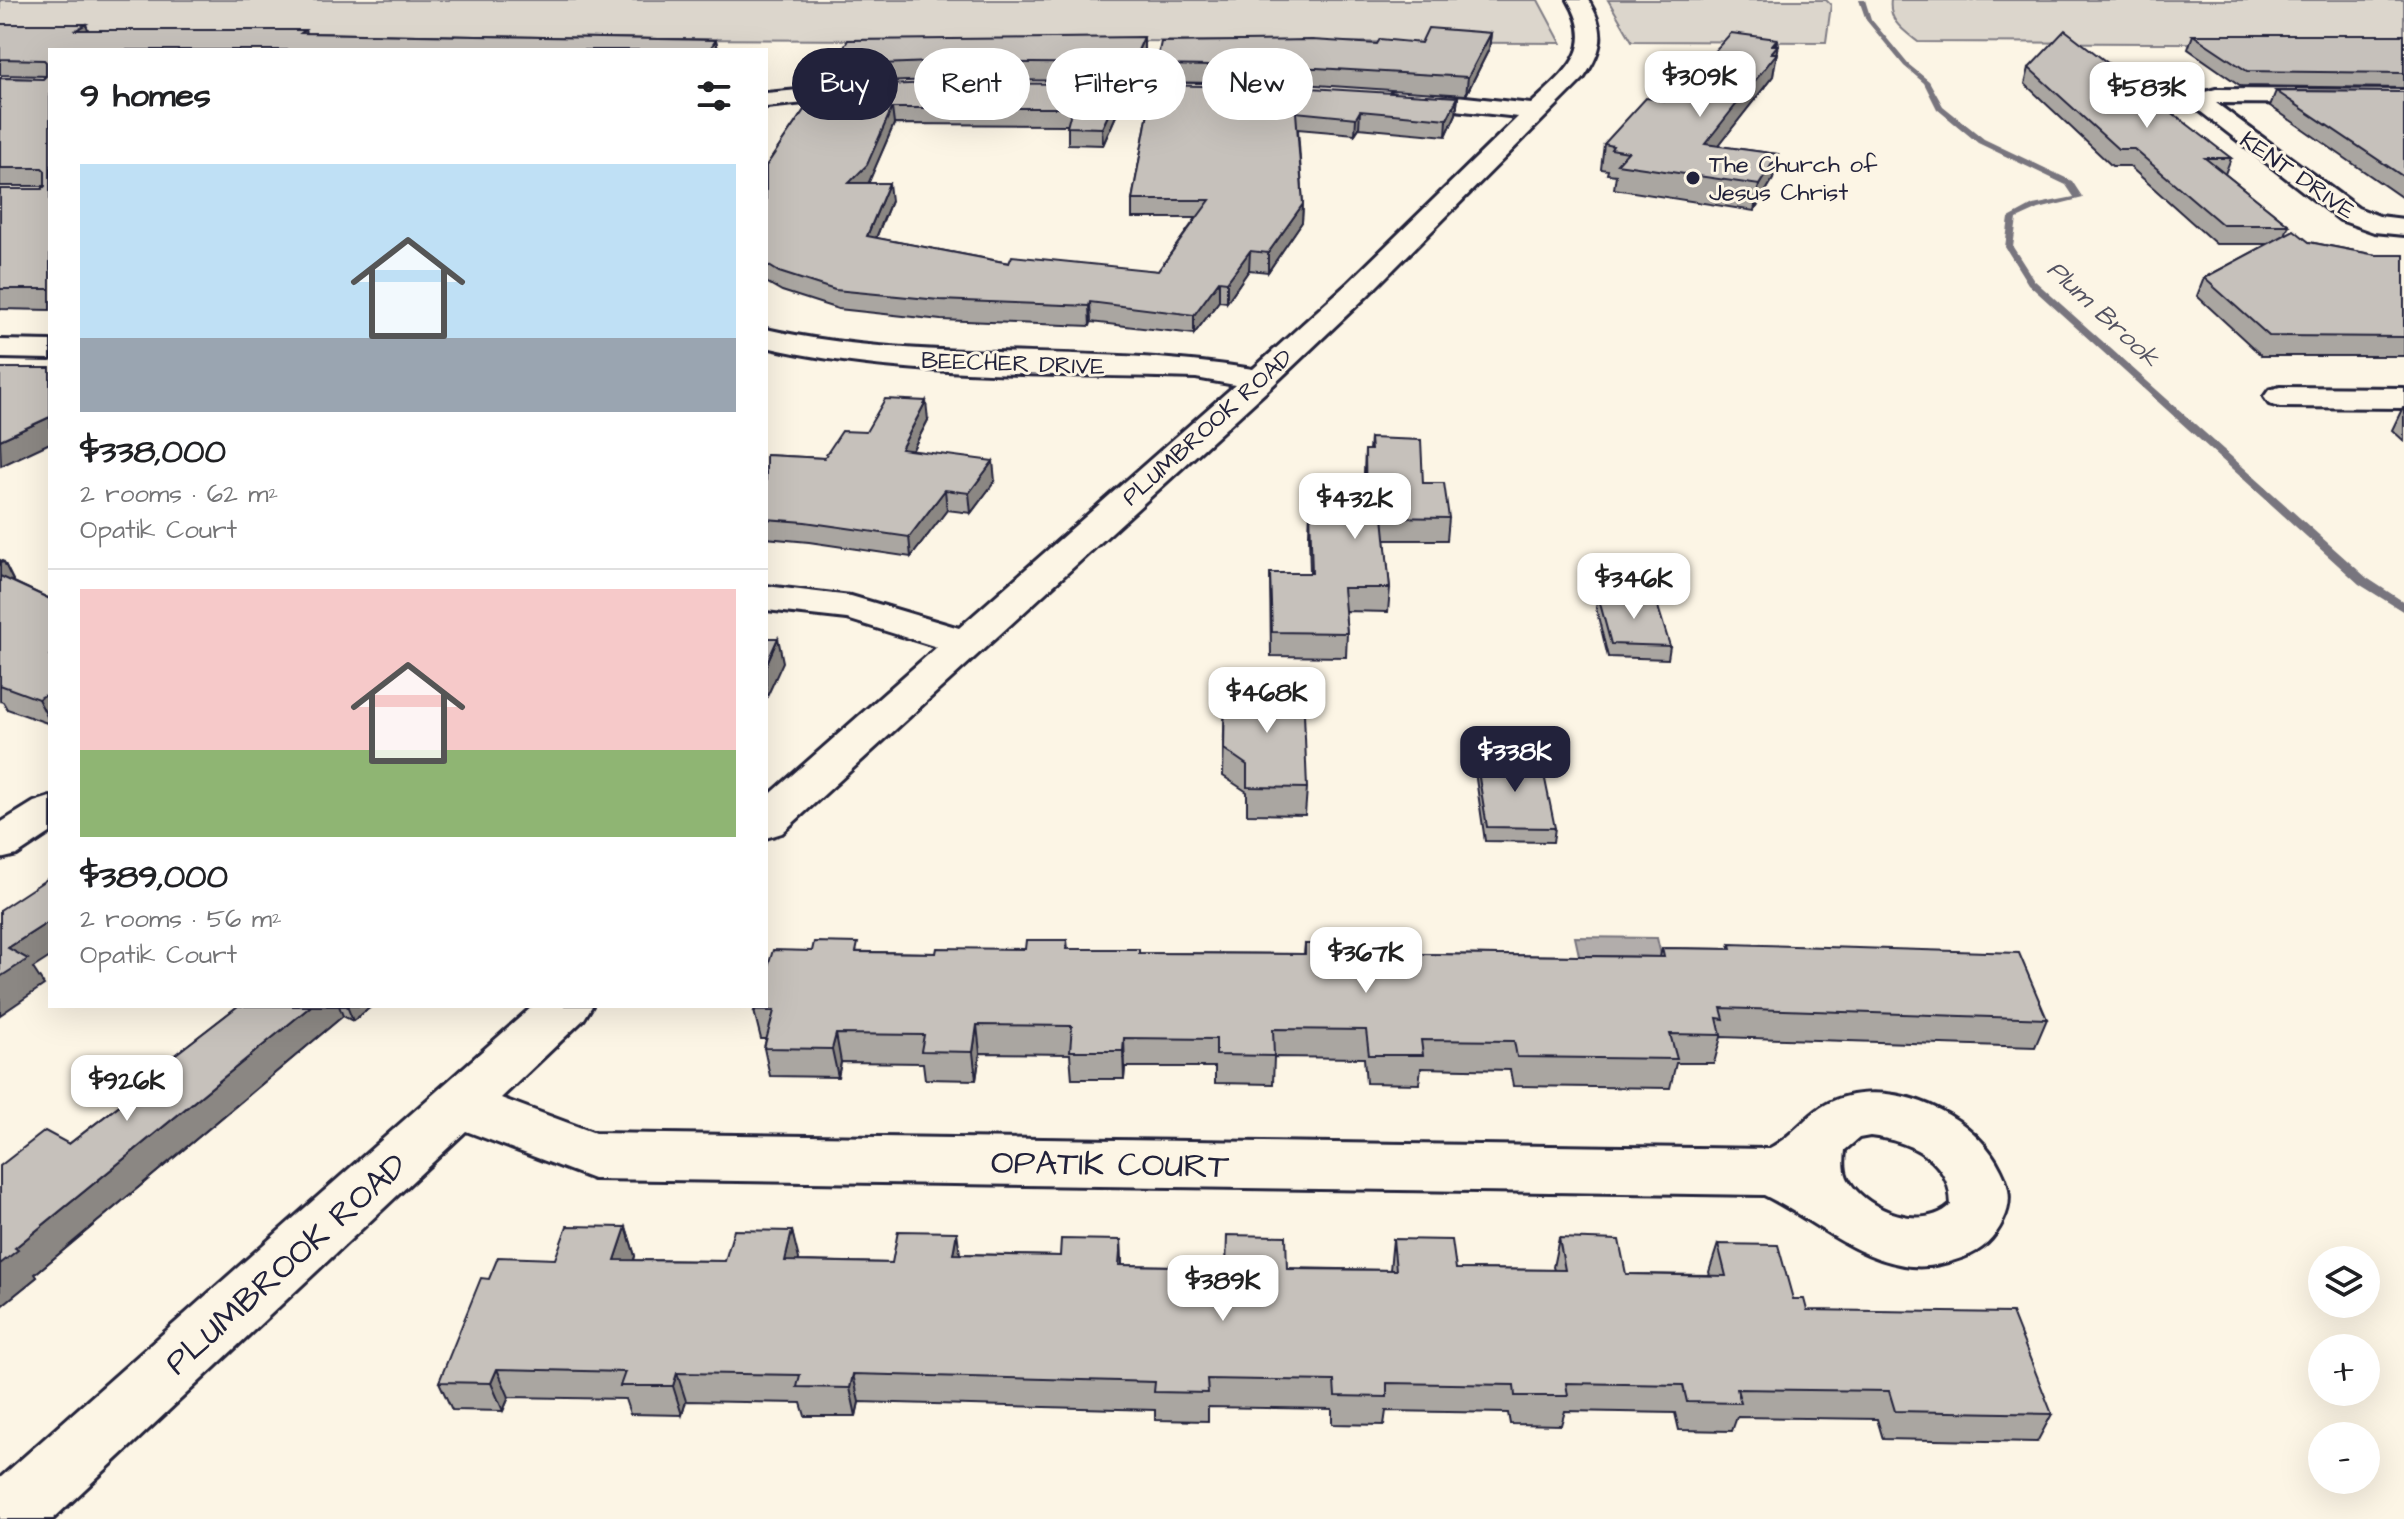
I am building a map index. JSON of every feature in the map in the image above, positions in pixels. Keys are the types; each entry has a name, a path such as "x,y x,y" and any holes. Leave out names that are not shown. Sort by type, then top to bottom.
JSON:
{"street":[{"name":"PLUMBROOK ROAD","path":"768,821 1260,380 1358,289 1575,74 1592,44 1590,22 1578,0"},
{"path":"768,100 826,92 901,90"},
{"path":"1037,90 1202,92"},
{"path":"1376,96 1537,112"},
{"name":"KENT DRIVE","path":"2404,97 2216,96 2201,99 2199,104 2349,214 2355,225 2404,227"},
{"name":"BEECHER DRIVE","path":"768,338 810,348 907,359 1196,369 1260,380"},
{"path":"0,349 48,350"},
{"path":"2280,397 2404,398"},
{"path":"768,598 851,608 965,643"},
{"path":"1,842 48,813"},
{"name":"PLUMBROOK ROAD","path":"4,1519 564,1008"},
{"name":"OPATIK COURT","path":"460,1103 495,1120 593,1156 1771,1172 1794,1162 1832,1124 1875,1114 1902,1118 1927,1128 1949,1143 1968,1163 1978,1184 1980,1206 1972,1224 1953,1237 1929,1243 1900,1241 1871,1231 1806,1189 1771,1172"},
{"name":"OPATIK COURT","path":"1819,1138 1813,1155 1817,1176 1827,1196 1846,1215"}],"shaded area":[{"path":"0,0 1538,0 1561,43 0,36"},
{"path":"1608,0 1826,0 1831,5 1826,42 1632,41"},
{"path":"1891,0 2404,0 2404,44 1918,42 1894,19"},
{"path":"1575,937 1657,938 1663,964 1582,969"}],"building":[{"path":"0,24 86,24 76,30 305,30 301,33 716,40 710,48 48,48 48,289 0,289 0,189 42,189 45,186 45,171 42,168 0,168 0,78 43,79 46,76 46,62 0,59"},
{"path":"1428,28 1491,33 1468,77 1313,68 1313,48 1202,48 1202,66 1186,66 1186,48 1160,48 1161,42 1312,40 1377,44 1380,39 1421,43"},
{"path":"2065,30 2231,158 2205,158 2289,225 2223,225 2134,149 2118,149 2029,68"},
{"path":"1731,33 1777,39 1772,45 1778,45 1771,53 1777,53 1705,144 1778,154 1759,185 1617,164 1628,152 1611,149 1613,146 1604,144 1646,98 1669,101"},
{"path":"2193,35 2404,35 2404,73 2247,71"},
{"path":"1144,37 1139,48 1046,48 1046,63 1030,63 1030,48 914,48 914,63 898,63 898,48 843,48 848,40"},
{"path":"898,84 914,84 914,108 898,108"},
{"path":"1030,84 1046,84 1046,108 1030,108"},
{"path":"1186,86 1202,86 1202,120 1297,120 1303,204 1268,253 1250,251 1227,282 1219,281 1194,315 1090,302 1089,306 939,300 835,290 779,272 768,265 768,163 797,120 887,120 867,165 849,183 889,183 867,236 1009,263 1012,256 1158,271 1210,200 1132,200 1147,120 1186,120"},
{"path":"1313,88 1458,97 1447,119 1360,111 1356,118 1313,114"},
{"path":"2276,91 2404,92 2404,177"},
{"path":"1069,120 1106,120 1102,128 1067,127"},
{"path":"2294,230 2309,242 2376,255 2404,255 2404,337 2269,336 2204,278"},
{"path":"0,368 48,368 48,418 0,440"},
{"path":"885,399 926,401 901,449 993,461 969,493 945,490 909,537 768,519 768,455 824,458 842,431 866,432"},
{"path":"1370,438 1421,440 1423,483 1444,483 1449,518 1383,517 1390,588 1343,588 1347,633 1272,632 1270,573 1312,573 1310,511 1366,512 1365,450 1371,450"},
{"path":"0,576 48,598 48,693 38,699 0,685"},
{"path":"1598,596 1655,597 1670,646 1611,644"},
{"path":"768,638 778,638 768,660"},
{"path":"1225,687 1303,688 1307,788 1247,787 1247,765 1224,749"},
{"path":"1476,759 1541,760 1555,828 1487,827"},
{"path":"48,878 48,922 8,948 28,959 0,977 0,910"},
{"path":"1026,940 1067,940 1066,949 1139,949 1139,953 1305,954 1305,944 1345,944 1346,953 1664,957 1662,948 1731,949 1730,944 2019,953 2047,1019 1721,1008 1724,1019 1717,1018 1721,1035 1670,1034 1677,1059 1517,1057 1514,1041 1421,1040 1423,1055 1369,1055 1366,1030 1273,1029 1274,1056 1216,1055 1216,1039 1124,1038 1123,1051 1070,1051 1072,1026 977,1025 973,1052 921,1051 924,1035 836,1034 832,1049 764,1048 774,1011 754,1011 755,1008 768,1008 768,966 773,950 812,951 814,942 858,943 856,952 936,953 937,948 1025,949"},
{"path":"235,1008 309,1008 15,1248 18,1250 0,1264 0,1166 45,1131 69,1144 160,1074 154,1071"},
{"path":"567,1226 626,1227 615,1260 725,1261 734,1230 792,1231 785,1261 892,1263 898,1231 957,1232 953,1254 1060,1256 1061,1239 1121,1240 1119,1265 1226,1267 1227,1235 1286,1236 1287,1269 1396,1270 1393,1239 1452,1240 1456,1269 1565,1270 1559,1238 1619,1240 1626,1274 1726,1276 1718,1244 1778,1245 1793,1299 1804,1299 1807,1310 2012,1313 2052,1414 1895,1411 1889,1391 1737,1389 1741,1403 1687,1402 1683,1385 1566,1383 1568,1396 1515,1396 1514,1385 1387,1383 1387,1397 1335,1396 1334,1381 1207,1379 1208,1393 1154,1392 1155,1382 853,1374 850,1388 797,1387 800,1375 677,1373 673,1386 620,1386 625,1372 497,1369 491,1383 439,1382 481,1278 489,1279 498,1257 555,1259"}],"waterway":[{"name":"Plum Brook","path":"1862,0 1868,19 1906,65 1927,82 1940,107 1981,141 2069,183 2079,198 2036,207 2013,218 2009,247 2031,282 2363,581 2404,608"}],"place":[{"name":"The Church of Jesus Christ","path":"1693,178"}]}
